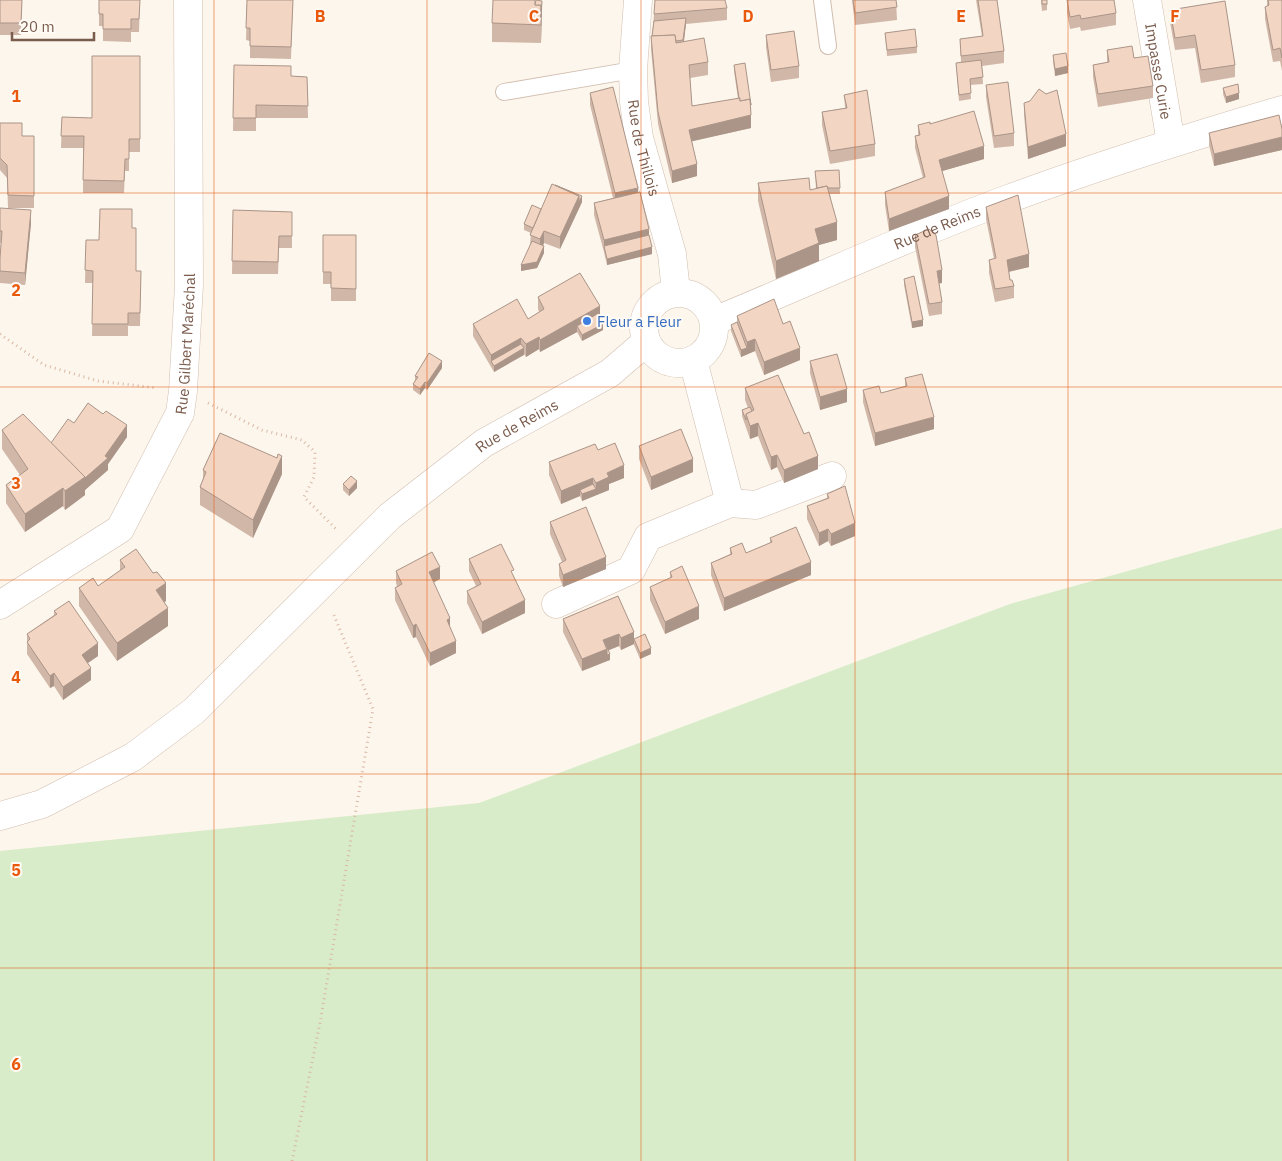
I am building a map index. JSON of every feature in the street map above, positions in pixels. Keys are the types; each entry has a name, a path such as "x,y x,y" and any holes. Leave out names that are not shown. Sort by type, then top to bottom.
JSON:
{"street":[{"name":"Rue Gilbert Maréchal","path":"0,605 120,529 180,413 189,285 188,0"},
{"name":"Rue de Thillois","path":"638,0 633,70 634,102 639,138 672,254 676,292"},
{"name":"Impasse Curie","path":"1146,0 1171,143"},
{"name":"Rue de Reims","path":"714,321 919,234 1007,199 1171,143 1282,110"},
{"path":"676,292 689,294 700,300 709,309 714,321 712,340 708,348 693,360 682,363 671,362 661,358 652,351 646,342 644,319 656,300 665,295 676,292"},
{"name":"Rue de Reims","path":"0,816 42,804 133,757 194,711 390,516 484,443 610,373 646,342"},
{"path":"693,360 730,503"},
{"path":"556,604 631,570 648,537 730,503 756,505 832,476"}],"lane":[{"path":"822,0 828,46"},
{"path":"504,92 633,70"}],"path":[{"path":"315,452 314,477 304,497 330,523"},
{"path":"292,1161 320,1023 373,709 321,585"}],"green space":[{"path":"1282,528 1282,1161 0,1161 0,851 479,803 1010,604"}],"building":[{"path":"0,0 22,0 21,23 0,23"},
{"path":"99,0 140,0 139,19 131,19 131,29 103,29 103,14 99,14"},
{"path":"247,0 293,0 291,47 250,46 250,28 246,28"},
{"path":"493,0 535,0 535,5 541,5 541,25 492,23"},
{"path":"536,0 542,1 541,17 541,5 535,5"},
{"path":"655,0 725,0 727,8 654,14"},
{"path":"853,0 896,0 897,7 855,13"},
{"path":"978,0 997,0 1004,51 961,56 960,39 983,36"},
{"path":"1042,0 1047,0 1047,4 1042,4"},
{"path":"1067,0 1114,0 1116,13 1081,19 1080,15 1070,17"},
{"path":"1268,0 1282,0 1282,58 1280,48 1273,50 1265,7 1269,5"},
{"path":"1225,1 1235,65 1201,70 1195,35 1175,38 1170,10"},
{"path":"686,18 683,40 676,41 675,35 652,36 654,21"},
{"path":"915,29 917,47 887,50 885,33"},
{"path":"794,31 799,66 771,70 766,35"},
{"path":"675,35 676,43 704,38 708,62 689,65 692,106 740,98 740,101 750,99 751,115 689,130 697,164 672,171 658,112 651,36"},
{"path":"1132,46 1134,58 1148,56 1153,86 1098,94 1093,65 1109,62 1107,50"},
{"path":"1066,53 1068,66 1055,69 1053,55"},
{"path":"92,56 140,56 140,139 129,139 129,159 125,159 124,181 83,180 84,136 61,136 62,117 92,118"},
{"path":"981,60 983,77 970,79 971,93 959,95 956,63"},
{"path":"745,63 751,105 750,99 740,101 734,65"},
{"path":"234,65 291,66 291,76 307,77 308,106 256,105 256,118 233,118"},
{"path":"1008,82 1014,133 994,136 986,85"},
{"path":"1238,84 1239,93 1226,97 1223,88"},
{"path":"613,87 638,188 615,193 590,93"},
{"path":"1039,89 1046,94 1057,90 1066,134 1028,147 1024,103 1030,101"},
{"path":"867,90 875,144 830,151 822,112 847,108 844,95"},
{"path":"974,111 984,146 939,160 949,196 889,219 885,192 925,177 915,136 920,135 918,125 930,122 930,124"},
{"path":"1279,115 1282,137 1214,154 1209,133"},
{"path":"0,123 22,123 22,136 34,136 34,196 8,195 7,165 0,158"},
{"path":"839,170 840,188 828,188 827,186 817,188 815,171"},
{"path":"809,178 810,190 827,186 837,222 815,229 819,243 776,261 758,183"},
{"path":"552,184 579,196 560,237 544,231 540,239 530,235"},
{"path":"555,185 582,196 579,202 579,196"},
{"path":"640,192 649,229 604,240 594,203"},
{"path":"1018,195 1029,254 1007,260 1010,280 1012,280 1014,286 995,289 989,260 996,258 986,207"},
{"path":"532,205 541,209 533,228 524,224"},
{"path":"0,208 31,210 25,273 0,271 2,231 0,231"},
{"path":"100,209 132,209 132,228 136,228 136,271 141,271 140,313 128,313 128,324 92,324 93,271 85,270 86,240 99,240"},
{"path":"233,210 292,212 292,236 279,236 278,262 232,261"},
{"path":"929,229 936,235 942,270 937,271 942,302 929,304 915,235"},
{"path":"323,235 356,235 356,289 331,288 331,272 323,272"},
{"path":"649,235 652,247 607,259 604,246"},
{"path":"532,241 544,246 537,262 521,265"},
{"path":"580,273 600,306 540,340 539,337 526,344 521,338 491,355 473,324 517,299 528,319 544,309 538,297"},
{"path":"914,276 923,320 912,322 904,279"},
{"path":"774,299 783,324 790,321 800,348 764,362 755,339 747,342 737,316"},
{"path":"597,314 603,324 582,335 577,326"},
{"path":"737,322 747,348 741,350 731,325"},
{"path":"521,344 524,348 494,366 491,361"},
{"path":"429,353 442,361 427,383 425,382 420,389 413,384 418,377 415,376"},
{"path":"837,354 847,389 820,397 810,361"},
{"path":"922,374 934,417 875,433 863,390 879,386 881,393 907,386 905,378"},
{"path":"778,375 804,434 809,432 818,456 784,470 777,455 771,457 758,423 750,426 746,414 754,410 745,388"},
{"path":"88,403 103,414 106,411 127,425 105,456 108,458 85,478 51,443 68,419 74,423"},
{"path":"750,407 752,411 746,414 746,420 742,410"},
{"path":"23,414 85,477 65,491 63,488 25,514 6,485 28,469 2,430"},
{"path":"681,429 693,459 651,477 639,446"},
{"path":"220,433 277,458 278,454 282,456 253,520 200,487 206,472 203,470"},
{"path":"615,443 624,465 607,473 609,477 596,483 593,478 561,491 549,462 595,444 598,450"},
{"path":"351,476 357,481 349,490 343,484"},
{"path":"593,484 596,489 582,494 580,490"},
{"path":"845,486 855,523 831,534 828,529 819,533 807,506 829,498 827,494"},
{"path":"586,507 606,557 563,575 559,564 566,560 550,522"},
{"path":"796,527 811,562 724,598 711,563 732,554 730,548 742,543 746,553 772,542 770,538"},
{"path":"501,544 514,570 511,571 525,600 482,622 467,591 481,584 469,559"},
{"path":"136,549 153,573 157,572 166,583 156,590 168,608 117,643 79,588 93,578 98,586 125,567 120,560"},
{"path":"432,552 440,567 429,572 450,618 447,620 456,641 430,653 416,624 413,626 395,588 402,584 396,571"},
{"path":"682,566 699,606 665,622 650,587 672,577 670,572"},
{"path":"618,596 634,632 621,638 619,634 603,640 607,649 582,659 563,619"},
{"path":"69,601 98,643 82,655 91,668 63,687 54,673 50,676 27,642 30,639 27,634 57,614 54,611"},
{"path":"645,634 651,648 640,653 634,639"}],"place":[{"name":"Fleur a Fleur","path":"587,321"}]}
